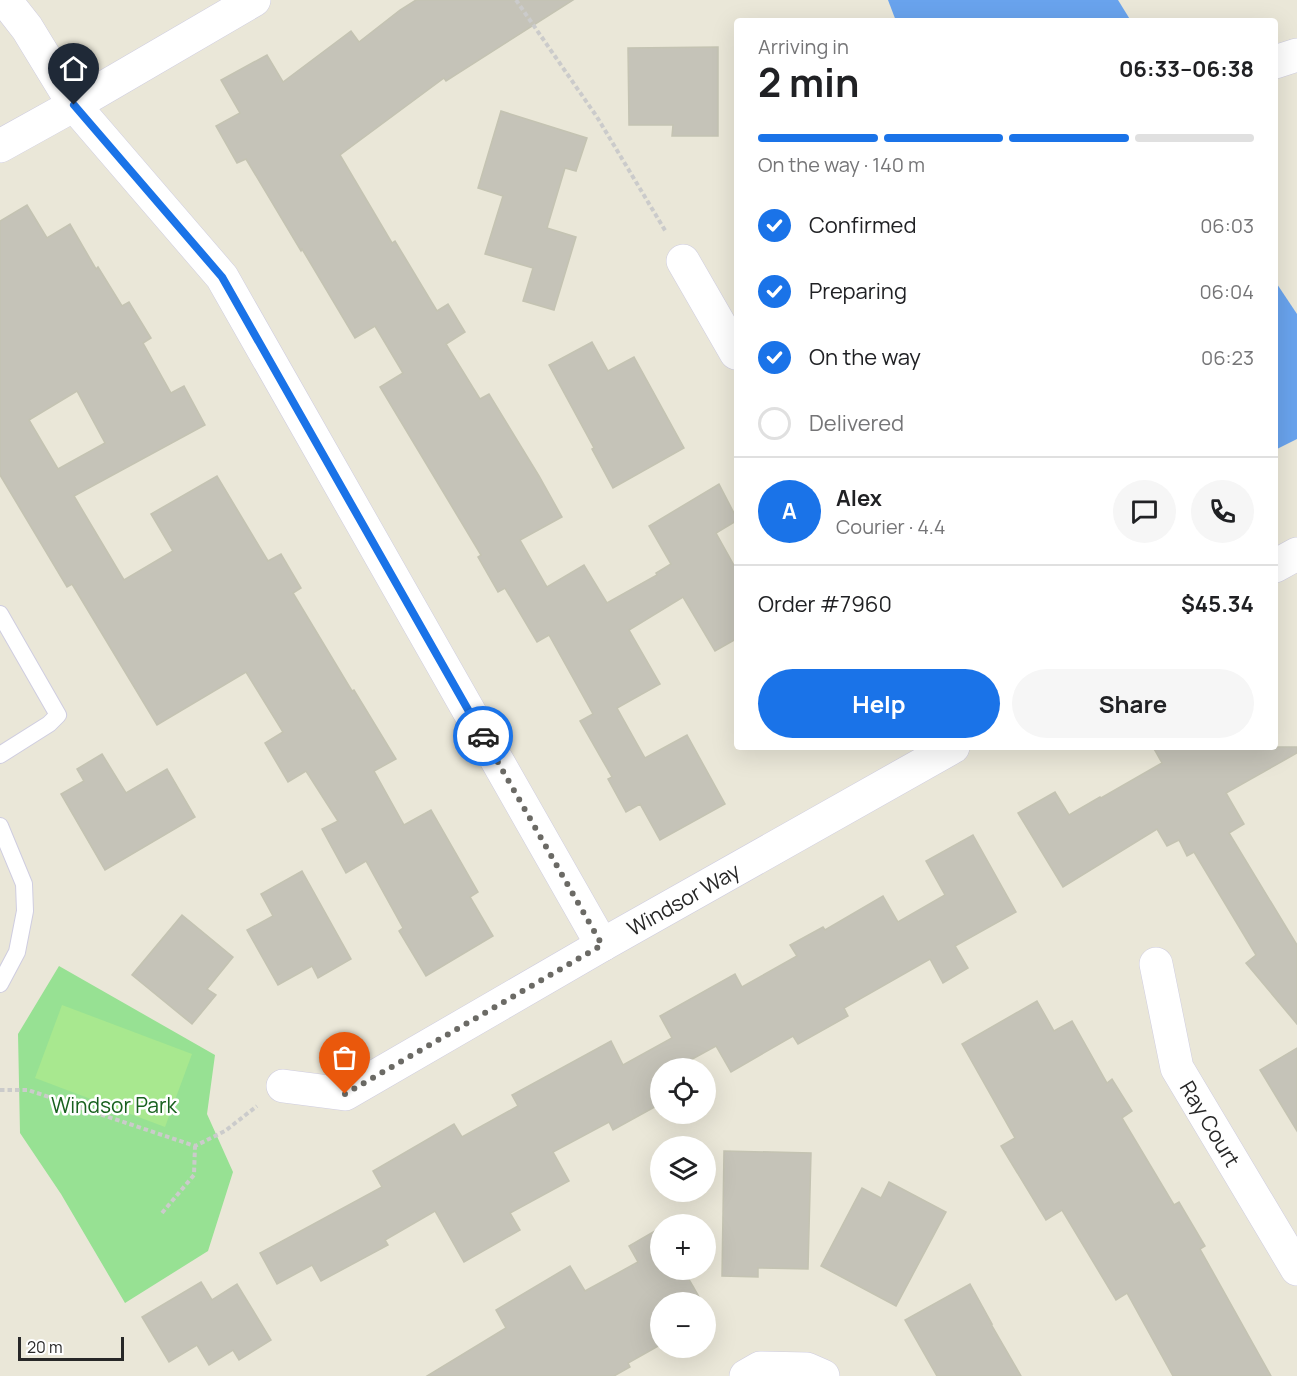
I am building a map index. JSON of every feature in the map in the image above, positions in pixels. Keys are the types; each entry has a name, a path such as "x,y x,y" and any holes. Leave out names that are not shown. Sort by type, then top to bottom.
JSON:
{"street":[{"path":"5,0 27,28 74,105 222,277 602,945"},
{"path":"0,146 254,0"},
{"path":"1278,61 1297,55"},
{"path":"683,261 734,350"},
{"path":"1278,564 1297,554"},
{"name":"Windsor Way","path":"283,1086 345,1094 602,945 948,750"},
{"name":"Ray Court","path":"1156,964 1177,1068 1297,1269"},
{"path":"746,1376 760,1368 807,1369 823,1376"}],"lane":[{"path":"0,614 58,715 49,724 0,755"},
{"path":"0,826 24,884 25,911 17,952 0,984"}],"path":[{"path":"516,0 597,117 683,261"},
{"path":"0,1090 28,1090 195,1146 225,1131 283,1086"},
{"path":"162,1213 194,1175 195,1146"}],"green space":[{"name":"Windsor Park","path":"59,966 215,1055 207,1114 233,1172 208,1251 125,1303 61,1194 20,1133 18,1034"},
{"path":"62,1005 192,1054 165,1127 35,1078"}],"water":[{"path":"888,0 1118,0 1129,18 895,18"},
{"path":"1278,286 1297,314 1297,439 1278,448"}],"building":[{"path":"416,0 573,0 446,81 444,78 340,155 392,243 395,241 437,311 448,304 465,332 446,344 480,399 489,394 562,517 520,540 547,587 584,565 607,603 657,575 656,573 671,564 649,526 719,484 734,513 734,522 716,533 734,565 734,640 715,651 683,597 629,630 660,684 617,708 645,758 687,735 725,804 660,840 640,804 626,812 608,779 612,777 580,721 593,714 549,635 537,642 505,588 498,592 478,557 481,555 380,387 403,373 375,326 355,338 246,159 237,163 216,126 240,113 221,80 267,55 283,82 351,31 359,42"},
{"path":"718,47 718,136 672,136 673,125 629,125 628,48"},
{"path":"501,111 587,138 576,171 565,168 547,228 576,237 554,310 523,301 533,268 485,254 503,196 478,188"},
{"path":"27,205 47,238 70,224 96,269 98,267 122,306 129,302 151,338 143,343 171,393 184,386 205,425 74,496 124,580 173,551 151,514 217,476 268,561 281,554 301,588 293,593 396,759 374,771 404,825 431,810 478,892 470,897 493,936 426,976 399,931 403,928 366,861 346,873 322,829 338,821 306,771 288,782 265,743 283,732 246,672 157,725 72,584 67,587 0,475 0,221","holes":["77,391 105,443 58,469 29,420"]},
{"path":"592,342 608,371 634,357 684,448 613,488 549,365"},
{"path":"1278,747 1297,747 1297,753 1226,793 1244,824 1229,833 1297,945 1297,1024 1246,963 1256,955 1194,852 1187,856 1179,840 1167,846 1157,829 1063,887 1018,813 1055,792 1069,815 1162,763 1155,750 1278,750"},
{"path":"102,754 126,793 167,769 195,817 105,870 61,794 84,781 77,769"},
{"path":"973,835 1016,912 955,946 968,968 943,983 930,959 844,1008 848,1016 798,1044 793,1036 731,1072 716,1046 694,1058 650,1058 650,1110 613,1130 609,1122 553,1152 569,1181 510,1213 520,1230 464,1262 435,1211 385,1240 388,1245 321,1281 312,1265 277,1284 260,1253 382,1187 373,1171 454,1124 462,1137 518,1106 512,1095 611,1041 623,1065 672,1038 660,1016 735,974 742,987 797,956 790,945 823,927 825,930 883,896 898,922 945,895 926,861"},
{"path":"302,871 351,959 318,978 312,966 278,985 247,930 273,916 261,894"},
{"path":"182,915 233,957 207,989 216,995 192,1024 132,975"},
{"path":"1037,1001 1054,1031 1072,1021 1107,1083 1112,1079 1132,1111 1122,1118 1174,1205 1179,1202 1205,1246 1200,1249 1271,1376 1173,1376 1127,1293 1116,1300 1062,1210 1046,1220 1001,1146 1015,1138 962,1044"},
{"path":"1297,1048 1297,1131 1260,1070"},
{"path":"724,1151 811,1153 808,1269 758,1268 758,1277 722,1276"},
{"path":"889,1182 946,1212 896,1306 821,1266 862,1188 881,1198"},
{"path":"650,1234 650,1280 689,1280 696,1292 650,1292 650,1351 628,1363 630,1367 614,1376 427,1376 506,1328 496,1310 570,1266 585,1291 638,1262 629,1246"},
{"path":"201,1282 212,1300 237,1284 271,1340 239,1360 233,1350 209,1365 197,1345 169,1362 142,1317"},
{"path":"970,1284 1021,1376 937,1376 905,1320"}],"way so far":[{"path":"345,1094 602,945 483,736"}],"route":[{"path":"74,105 222,277 483,736"}]}
